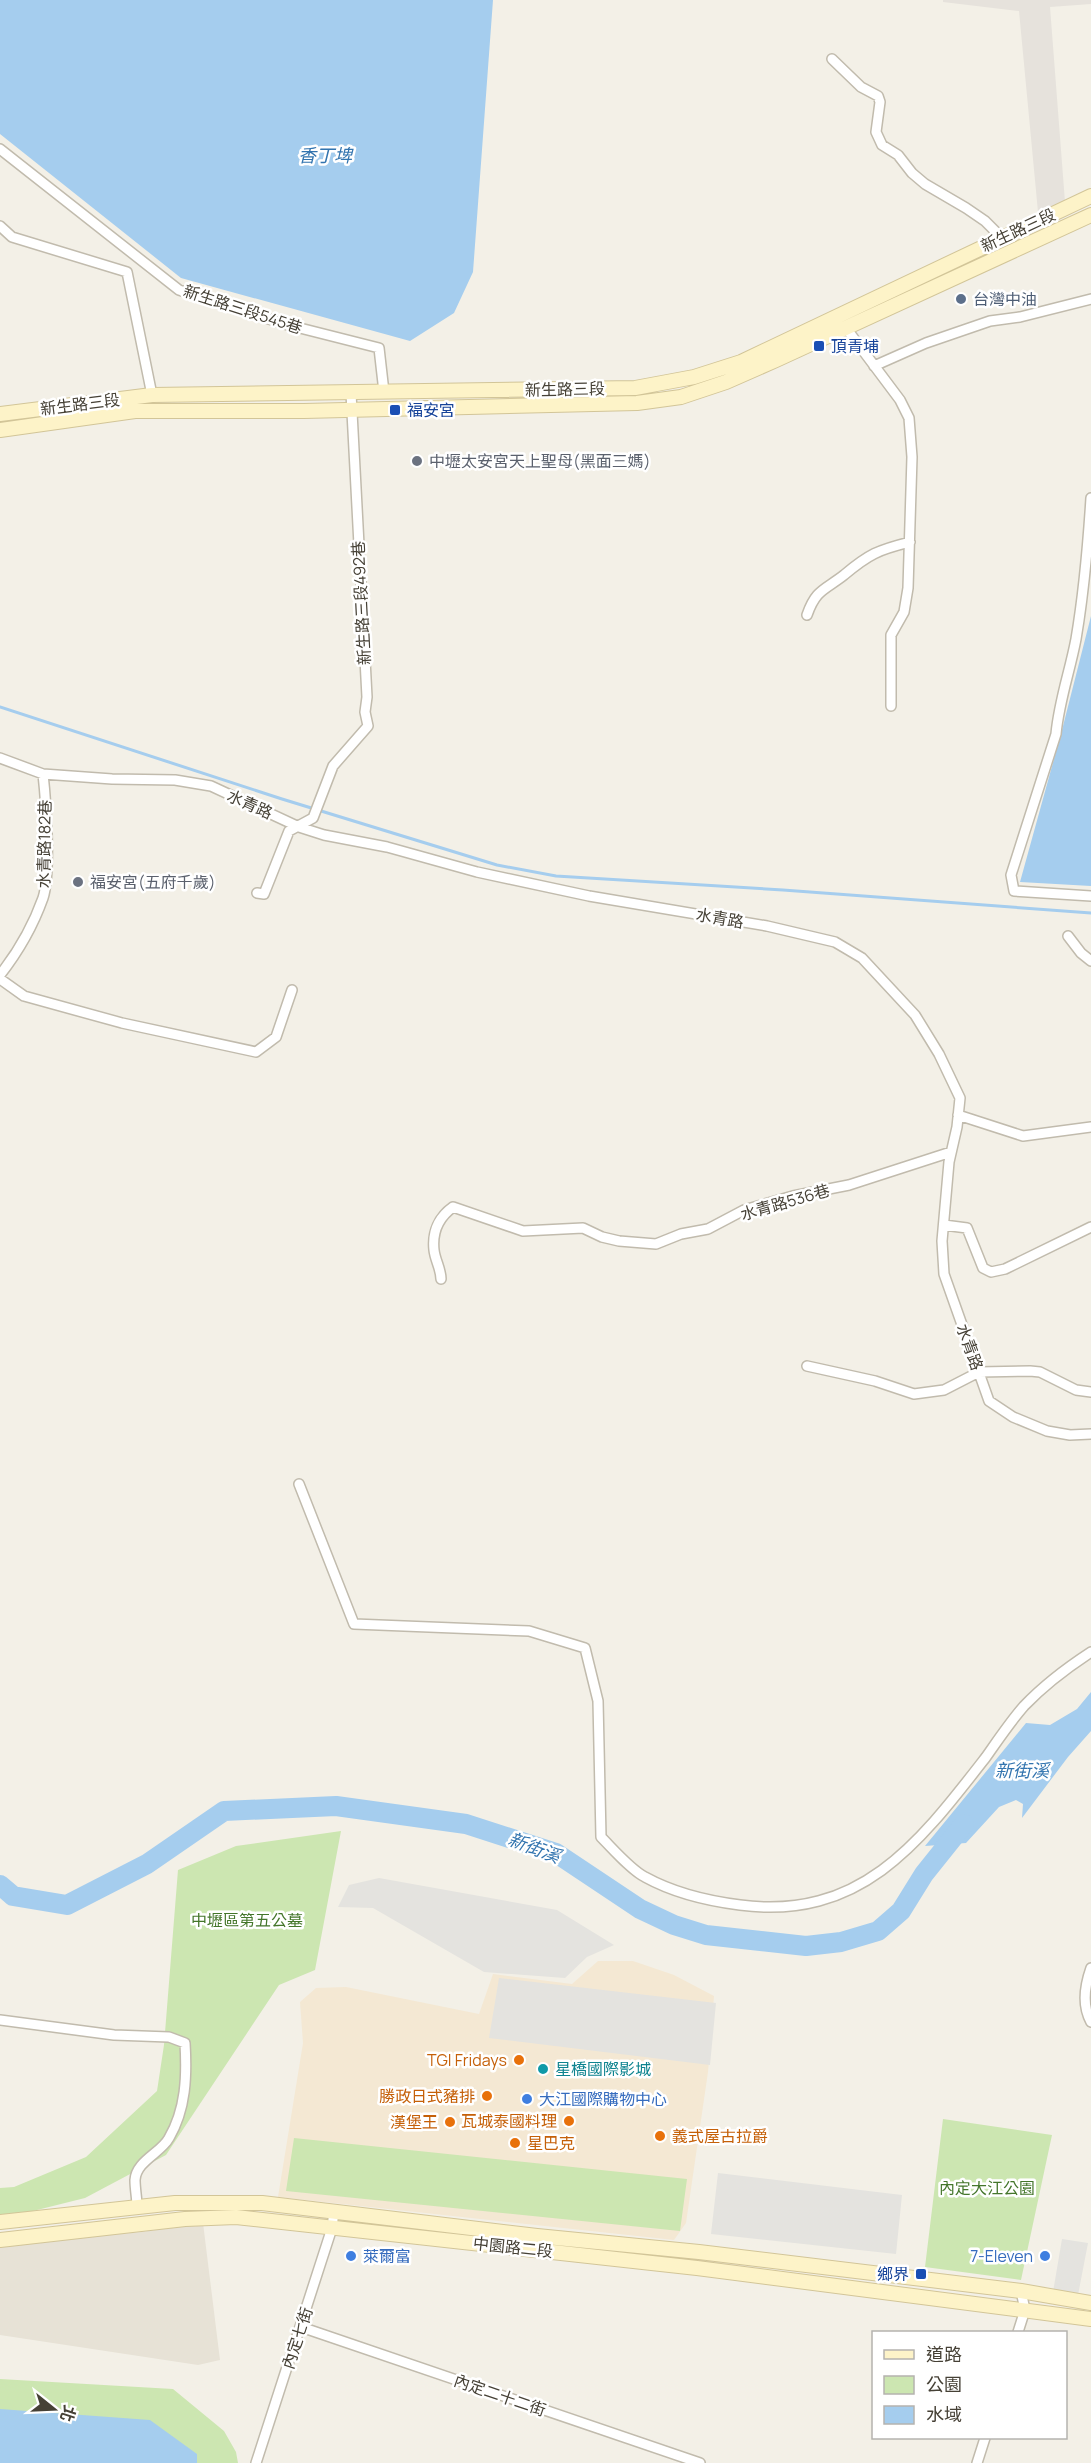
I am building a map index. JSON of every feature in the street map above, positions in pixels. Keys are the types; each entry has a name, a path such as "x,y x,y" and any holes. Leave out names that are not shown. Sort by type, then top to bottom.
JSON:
{"main road":[{"name":"新生路三段","path":"0,414 152,395 635,388 694,376 741,362 1091,196"},
{"name":"新生路三段","path":"0,430 135,411 350,410 636,402 681,397 726,382 1091,215"},
{"name":"中園路二段","path":"0,2222 175,2203 235,2202 334,2211 1021,2291 1091,2302"},
{"name":"中園路二段","path":"0,2240 185,2219 236,2217 708,2269 1091,2319"}],"street":[{"path":"832,59 861,87 878,96 880,102 876,132 882,145 898,155 912,173 925,184 985,221 1002,238"},
{"name":"新生路三段545巷","path":"0,149 179,290 288,325 379,348 384,392"},
{"path":"0,226 12,237 127,272 152,395"},
{"path":"874,366 926,343 990,321 1020,317 1091,300"},
{"path":"846,328 900,400 909,418 912,457 908,588 904,612 891,635 891,706"},
{"name":"新生路三段492巷","path":"299,827 313,818 333,766 368,726 364,712 367,696 350,410 351,393"},
{"path":"1091,498 1086,569 1076,641 1058,713 1056,734 1011,875 1014,891 1091,896"},
{"path":"807,615 821,589 843,576 859,561 881,549 910,542"},
{"name":"水青路","path":"0,758 43,774 112,779 175,780 210,786 299,827 324,835 387,847 477,872 589,896 767,926 835,942 862,958 915,1014 939,1054 960,1098 951,1152 942,1241 944,1274 989,1401 1013,1417 1047,1431 1070,1435 1091,1434"},
{"name":"水青路182巷","path":"0,977 17,953 44,897 47,854 43,774"},
{"path":"257,893 264,894 289,831 299,827"},
{"path":"1068,936 1081,953 1091,961"},
{"path":"0,977 24,996 123,1023 256,1052 276,1037 292,990"},
{"path":"958,1115 1023,1136 1091,1127"},
{"name":"水青路536巷","path":"441,1279 434,1251 434,1238 442,1214 453,1207 523,1231 583,1228 602,1237 619,1241 656,1244 681,1234 708,1229 744,1210 794,1196 849,1185 951,1152"},
{"path":"944,1225 967,1228 983,1268 991,1272 1005,1269 1091,1227"},
{"path":"807,1366 875,1381 914,1394 944,1390 979,1372 1040,1372 1076,1390 1091,1392"},
{"path":"299,1484 354,1624 529,1631 585,1648 598,1701 602,1837 643,1877 707,1901 754,1907 797,1906 840,1895 885,1870 905,1853 964,1785 1024,1706 1070,1666 1091,1652"},
{"path":"1091,1968 1087,1982 1085,2010 1091,2022"},
{"path":"0,2020 114,2035 169,2037 185,2043 185,2090 179,2116 165,2145 138,2168 135,2178 137,2207"},
{"name":"內定七街","path":"256,2463 332,2228 334,2211"},
{"path":"1018,2331 1025,2310 1021,2291"},
{"name":"內定二十二街","path":"301,2327 700,2463"},
{"path":"977,2463 985,2439"}],"shaded area":[{"path":"943,0 1091,0 1091,4 1050,7 1065,202 1038,212 1019,11 943,2"},
{"path":"379,1878 557,1910 614,1945 587,1957 565,1978 484,1972 373,1908 338,1907 349,1885"},
{"path":"598,1961 633,1961 674,1975 714,1996 708,2072 686,2223 674,2240 278,2197 303,2043 300,2002 316,1988 346,1987 479,2014 493,1974 572,1984"},
{"path":"499,1978 716,2003 710,2065 489,2038"},
{"path":"718,2173 902,2195 896,2254 711,2234"},
{"path":"203,2223 220,2360 198,2365 0,2335 0,2244 142,2232"},
{"path":"1062,2239 1088,2243 1078,2295 1053,2292"}],"green space":[{"name":"中壢區第五公墓","path":"341,1831 315,1970 279,1985 166,2155 85,2198 25,2213 0,2216 0,2188 14,2187 86,2157 157,2091 164,2045 178,1870 236,1846"},
{"name":"內定大江公園","path":"943,2119 1052,2135 1021,2280 925,2267"},
{"path":"294,2138 687,2179 680,2231 286,2191"},
{"path":"0,2379 173,2389 224,2431 236,2452 238,2463 0,2463"}],"water":[{"name":"香丁埤","path":"0,0 493,0 473,272 454,313 410,341 181,278 0,134"},
{"path":"1091,616 1091,886 1020,882 1062,730"},
{"name":"新街溪","path":"1091,1692 1091,1731 1068,1757 1022,1818 1023,1804 1016,1800 999,1807 966,1843 925,1846 1026,1723 1050,1725 1077,1709"},
{"path":"0,2409 150,2420 197,2454 197,2463 0,2463"}],"waterway":[{"path":"0,707 282,799 497,865 556,876 1091,913"},
{"name":"新街溪","path":"0,1885 13,1896 67,1905 147,1864 224,1811 336,1806 466,1824 556,1853 640,1909 674,1925 706,1935 806,1946 841,1942 878,1931 901,1911 924,1874 964,1824"}],"place":[{"name":"台灣中油","path":"961,299"},
{"name":"頂青埔","path":"819,346"},
{"name":"福安宮","path":"395,410"},
{"name":"中壢太安宮天上聖母(黑面三媽)","path":"417,461"},
{"name":"福安宮(五府千歲)","path":"78,882"},
{"name":"TGI Fridays","path":"519,2060"},
{"name":"星橋國際影城","path":"543,2069"},
{"name":"勝政日式豬排","path":"487,2096"},
{"name":"大江國際購物中心","path":"527,2099"},
{"name":"瓦城泰國料理","path":"569,2121"},
{"name":"漢堡王","path":"450,2122"},
{"name":"義式屋古拉爵","path":"660,2136"},
{"name":"星巴克","path":"515,2143"},
{"name":"萊爾富","path":"351,2256"},
{"name":"7-Eleven","path":"1045,2256"},
{"name":"鄉界","path":"921,2274"}]}
